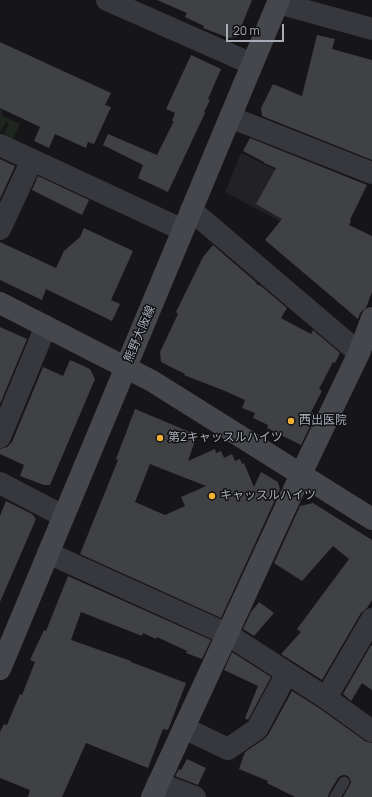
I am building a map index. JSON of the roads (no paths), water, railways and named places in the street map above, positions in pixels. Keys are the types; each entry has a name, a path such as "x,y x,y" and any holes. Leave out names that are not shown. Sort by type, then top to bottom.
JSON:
{"street":[{"path":"107,0 252,64"},
{"path":"278,2 372,30"},
{"name":"熊野大阪線","path":"0,669 278,2"},
{"path":"230,117 372,173"},
{"path":"0,145 183,230"},
{"path":"0,229 32,160"},
{"path":"191,210 359,353"},
{"path":"0,302 152,381 372,519"},
{"path":"195,797 155,790 301,474 359,353 372,318"},
{"path":"0,437 46,326"},
{"path":"2,489 63,516"},
{"path":"48,553 227,634 326,698 372,730"},
{"path":"326,698 372,619"},
{"path":"184,728 228,749 257,729 287,673"}],"lane":[{"path":"335,797 344,782"}],"place":[{"name":"西出医院","path":"291,421"},
{"name":"第2キャッスルハイツ","path":"160,438"},
{"name":"キャッスルハイツ","path":"212,496"}]}
